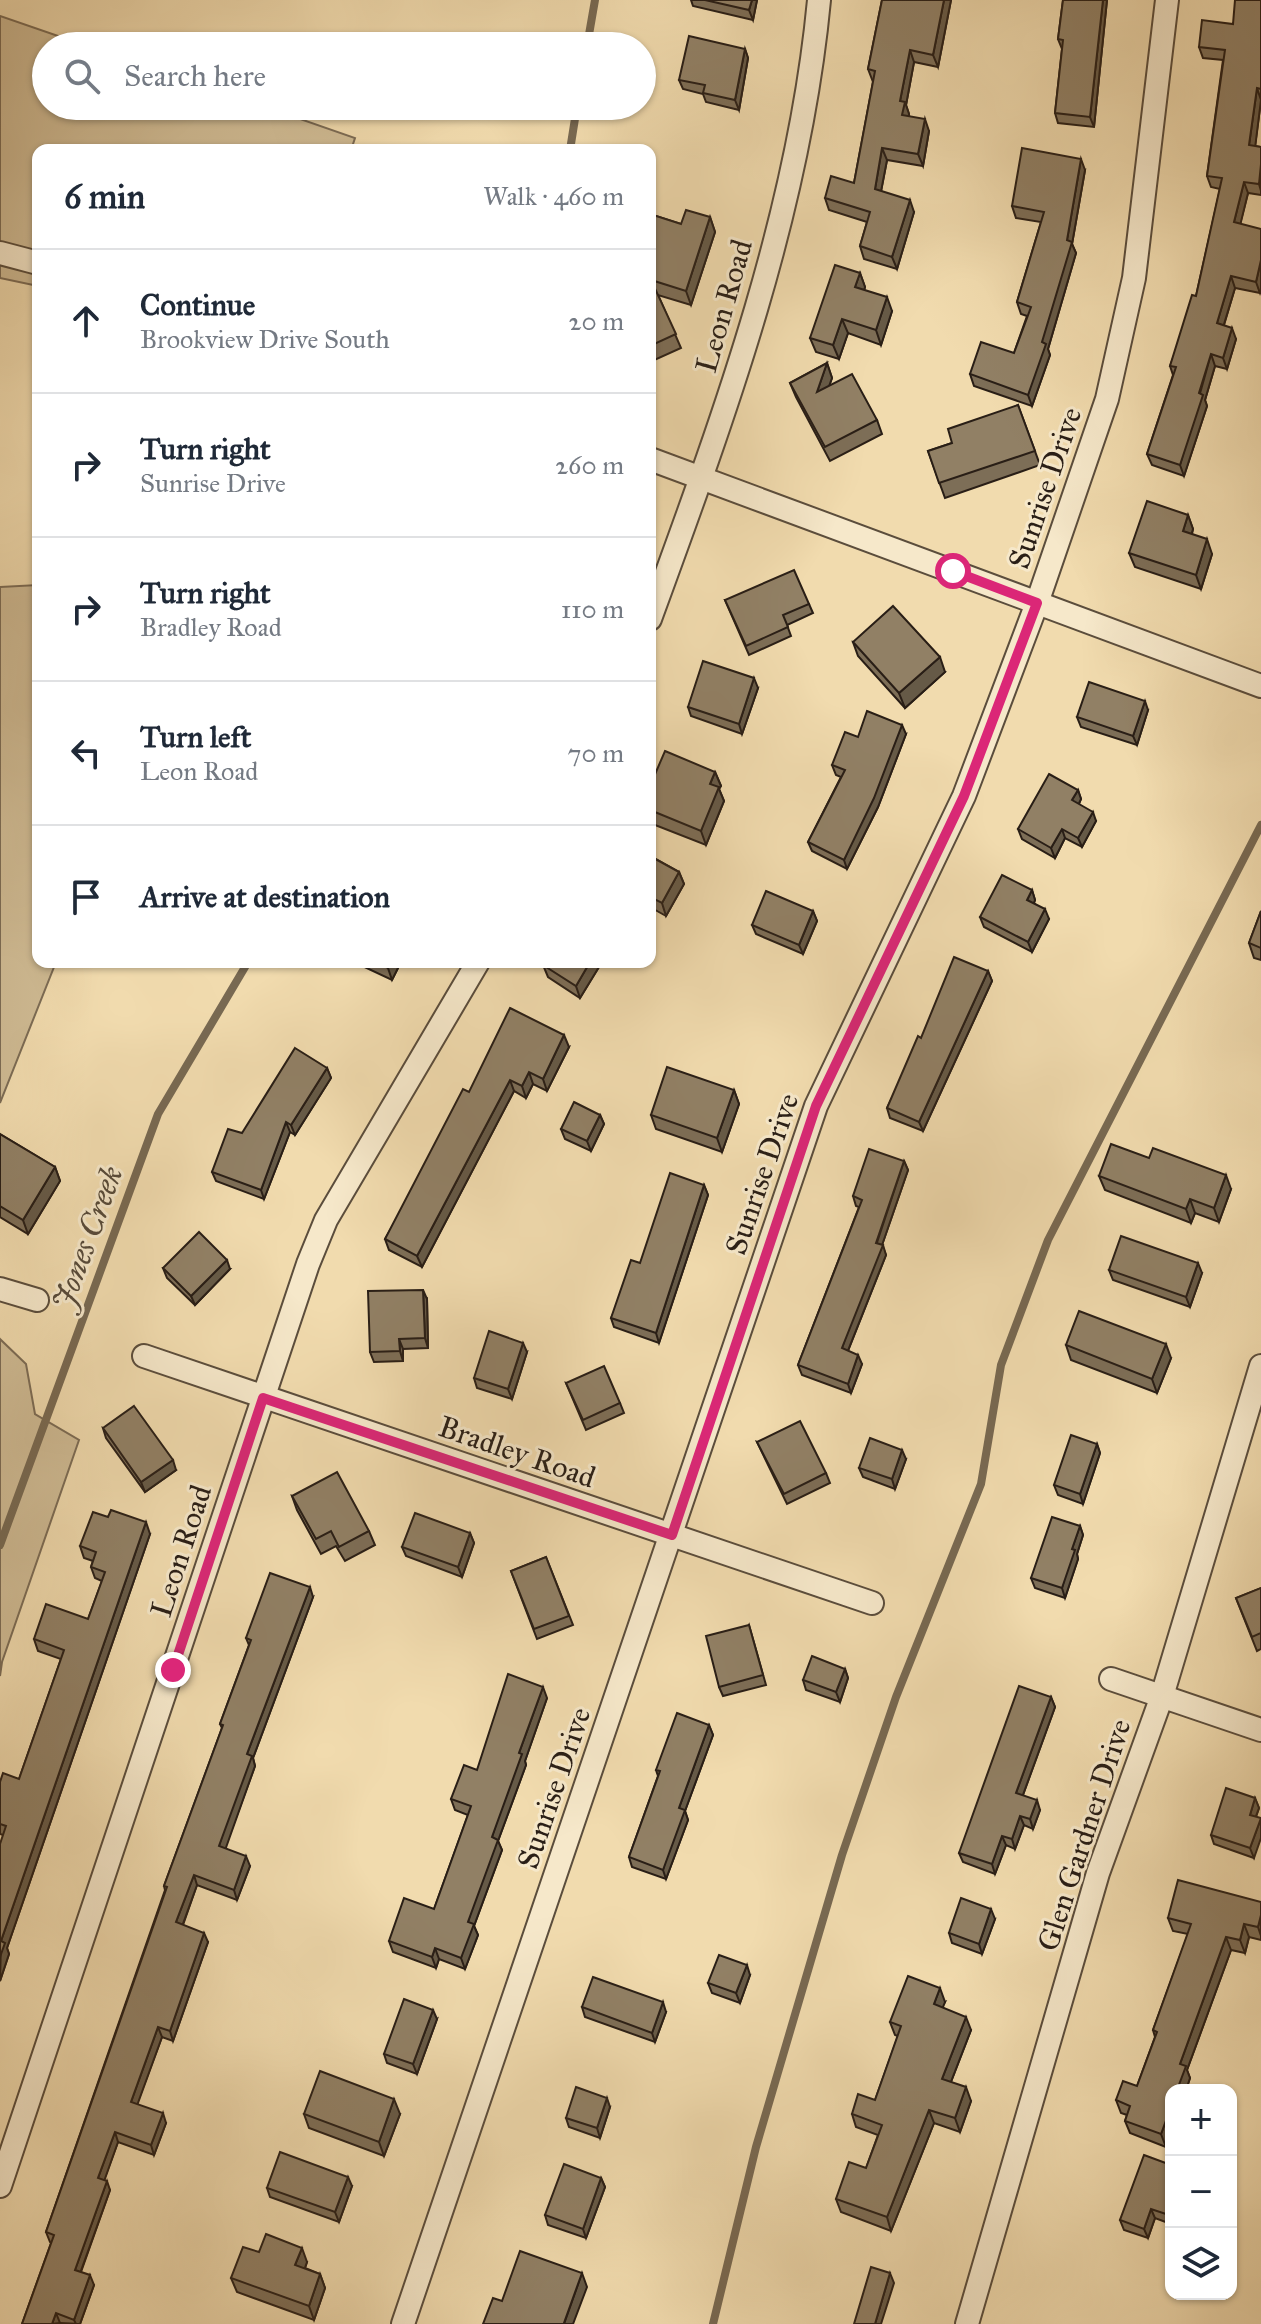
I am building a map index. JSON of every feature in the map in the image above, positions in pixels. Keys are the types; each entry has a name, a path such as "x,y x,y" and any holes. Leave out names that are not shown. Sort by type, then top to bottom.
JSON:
{"street":[{"name":"Leon Road","path":"656,602 702,476 770,263 805,95 819,0"},
{"name":"Sunrise Drive","path":"403,2324 816,1106 964,796 1037,603 1107,399 1134,278 1167,0"},
{"path":"0,253 32,261"},
{"path":"656,461 1261,686"},
{"name":"Leon Road","path":"0,2186 263,1398 326,1220 474,968"},
{"path":"0,1289 37,1300"},
{"name":"Bradley Road","path":"144,1356 872,1603"},
{"name":"Glen Gardner Drive","path":"967,2324 1098,1873 1162,1696 1261,1366"},
{"path":"1111,1679 1261,1730"}],"shaded area":[{"path":"0,16 46,32 32,32 32,120 303,120 355,138 353,144 32,144 32,285 0,278"},
{"path":"32,585 32,968 54,968 0,1103 0,587"},
{"path":"0,1339 26,1364 35,1414 79,1440 2,1662 0,1676"}],"building":[{"path":"705,0 752,0 749,10"},
{"path":"882,0 944,0 933,55 910,50 900,101 905,102 902,115 925,119 918,154 882,148 875,189 910,200 892,257 860,246 870,212 825,198 831,176 854,183 875,71 868,69"},
{"path":"1063,0 1103,0 1090,117 1055,113 1063,40 1058,39"},
{"path":"1235,0 1261,0 1261,89 1257,88 1249,145 1261,147 1259,184 1244,182 1234,222 1261,229 1261,260 1256,282 1231,276 1217,323 1232,328 1223,358 1211,354 1199,393 1203,395 1180,465 1147,454 1176,367 1170,366 1192,295 1196,296 1222,178 1207,176 1225,50 1199,47 1202,20 1233,24"},
{"path":"689,36 745,49 735,100 703,93 705,85 679,80"},
{"path":"1022,148 1081,159 1067,240 1072,242 1042,342 1046,344 1028,395 970,374 981,342 1014,353 1031,307 1017,302 1044,212 1012,206"},
{"path":"686,210 710,217 686,291 656,282 656,216 681,224"},
{"path":"835,265 860,273 855,287 887,297 876,330 842,319 833,345 810,338"},
{"path":"656,291 676,334 656,343"},
{"path":"827,363 817,392 852,374 877,420 825,447 790,383"},
{"path":"1018,405 1035,451 939,483 928,451 952,443 948,429"},
{"path":"1147,501 1188,515 1183,531 1207,539 1196,575 1129,553"},
{"path":"794,570 809,604 783,615 788,627 746,646 725,600"},
{"path":"893,606 940,657 899,693 853,642"},
{"path":"703,661 754,678 739,724 688,707"},
{"path":"1089,682 1145,701 1133,736 1077,717"},
{"path":"867,711 902,725 874,798 844,860 808,842 845,770 832,765 845,732 858,737"},
{"path":"665,751 715,772 710,784 719,787 701,831 656,812 656,772"},
{"path":"1049,774 1078,790 1072,800 1093,812 1078,838 1062,829 1051,848 1018,829"},
{"path":"656,859 679,872 662,903 656,900"},
{"path":"1002,875 1032,890 1027,900 1045,909 1028,942 980,917"},
{"path":"766,891 813,911 799,945 752,925"},
{"path":"1261,911 1261,948 1249,943"},
{"path":"954,957 988,971 919,1122 887,1108 918,1036 921,1038"},
{"path":"548,968 586,968 576,986"},
{"path":"510,1008 564,1035 543,1079 529,1072 522,1086 510,1080 417,1256 385,1239 463,1089 469,1092"},
{"path":"295,1048 327,1068 291,1125 286,1122 261,1190 212,1172 228,1129 242,1133"},
{"path":"667,1067 734,1090 717,1138 651,1115"},
{"path":"574,1102 600,1115 587,1141 561,1129"},
{"path":"0,1134 55,1167 23,1220 0,1206"},
{"path":"1111,1144 1149,1158 1153,1148 1226,1175 1214,1208 1190,1199 1186,1209 1099,1176"},
{"path":"869,1149 904,1161 876,1243 883,1245 842,1348 858,1355 848,1384 798,1365 862,1200 853,1196"},
{"path":"670,1173 704,1185 656,1333 611,1318 631,1260 640,1263"},
{"path":"199,1232 227,1260 191,1296 163,1268"},
{"path":"1121,1236 1198,1263 1186,1297 1109,1270"},
{"path":"423,1290 425,1338 399,1339 400,1351 370,1352 368,1291"},
{"path":"1079,1311 1166,1344 1152,1379 1066,1345"},
{"path":"489,1331 523,1343 508,1389 474,1378"},
{"path":"604,1366 620,1403 583,1420 566,1383"},
{"path":"134,1406 173,1460 141,1482 103,1428"},
{"path":"800,1421 826,1473 784,1494 757,1442"},
{"path":"1071,1435 1097,1444 1080,1494 1054,1485"},
{"path":"870,1438 902,1450 892,1479 859,1468"},
{"path":"337,1472 369,1531 339,1547 331,1531 316,1539 292,1496"},
{"path":"111,1510 146,1522 1,1941 5,1943 0,1957 0,1844 6,1826 0,1824 0,1782 3,1773 19,1779 64,1650 34,1639 46,1604 88,1619 105,1572 91,1567 96,1552 80,1546 93,1512 108,1517"},
{"path":"415,1513 470,1533 458,1567 402,1547"},
{"path":"1052,1517 1080,1526 1062,1588 1031,1578"},
{"path":"546,1557 569,1616 534,1629 511,1571"},
{"path":"270,1573 310,1587 247,1754 252,1756 219,1846 246,1856 234,1890 194,1875 176,1922 204,1933 170,2031 158,2027 131,2102 163,2113 151,2145 115,2132 98,2178 107,2181 75,2270 90,2275 74,2320 56,2313 52,2324 22,2324 54,2235 46,2232 167,1887 164,1886 223,1725 220,1724 251,1640 246,1638"},
{"path":"1261,1588 1261,1633 1252,1637 1236,1598"},
{"path":"749,1625 763,1675 719,1687 706,1636"},
{"path":"812,1656 845,1669 836,1692 803,1680"},
{"path":"508,1674 543,1687 492,1837 498,1840 468,1922 474,1924 461,1958 435,1948 432,1957 389,1941 404,1898 434,1909 471,1806 451,1799 464,1765 477,1770"},
{"path":"1019,1686 1051,1697 1016,1793 1037,1800 1030,1819 1020,1816 1012,1839 1002,1836 992,1864 959,1853"},
{"path":"677,1713 709,1725 679,1808 685,1810 663,1870 629,1857"},
{"path":"1226,1788 1255,1798 1250,1815 1261,1818 1250,1848 1211,1835"},
{"path":"1178,1880 1261,1902 1258,1927 1244,1924 1240,1940 1226,1937 1180,2064 1186,2066 1179,2084 1165,2084 1165,2123 1161,2134 1125,2121 1130,2106 1116,2100 1123,2081 1137,2086 1157,2032 1153,2030 1191,1924 1168,1918"},
{"path":"961,1898 991,1909 979,1944 949,1933"},
{"path":"719,1955 747,1965 736,1993 708,1983"},
{"path":"908,1976 940,1988 934,2004 966,2017 942,2079 966,2087 955,2118 929,2110 887,2217 836,2199 849,2162 866,2168 882,2125 852,2114 858,2094 875,2100 901,2026 890,2022"},
{"path":"593,1977 663,2002 652,2033 582,2007"},
{"path":"404,1999 433,2010 413,2064 384,2054"},
{"path":"320,2071 394,2099 379,2142 304,2114"},
{"path":"576,2087 607,2098 597,2128 566,2118"},
{"path":"280,2152 348,2177 335,2212 267,2188"},
{"path":"1144,2155 1165,2163 1165,2214 1151,2209 1144,2229 1120,2220"},
{"path":"564,2164 601,2178 583,2229 545,2215"},
{"path":"266,2234 302,2248 295,2265 320,2274 309,2306 231,2278 243,2247 259,2252"},
{"path":"520,2251 582,2273 565,2324 483,2324 493,2298 502,2301"},
{"path":"871,2267 890,2273 875,2324 854,2324"}],"waterway":[{"name":"Jones Creek","path":"589,32 595,0"},
{"name":"Jones Creek","path":"571,144 575,120"},
{"path":"713,2324 756,2147 842,1855 896,1697 981,1484 1001,1365 1048,1240 1261,825"},
{"name":"Jones Creek","path":"0,1545 158,1114 244,968"}],"route":[{"path":"173,1670 263,1398 672,1535 816,1106 964,796 1037,603 953,571"}]}
